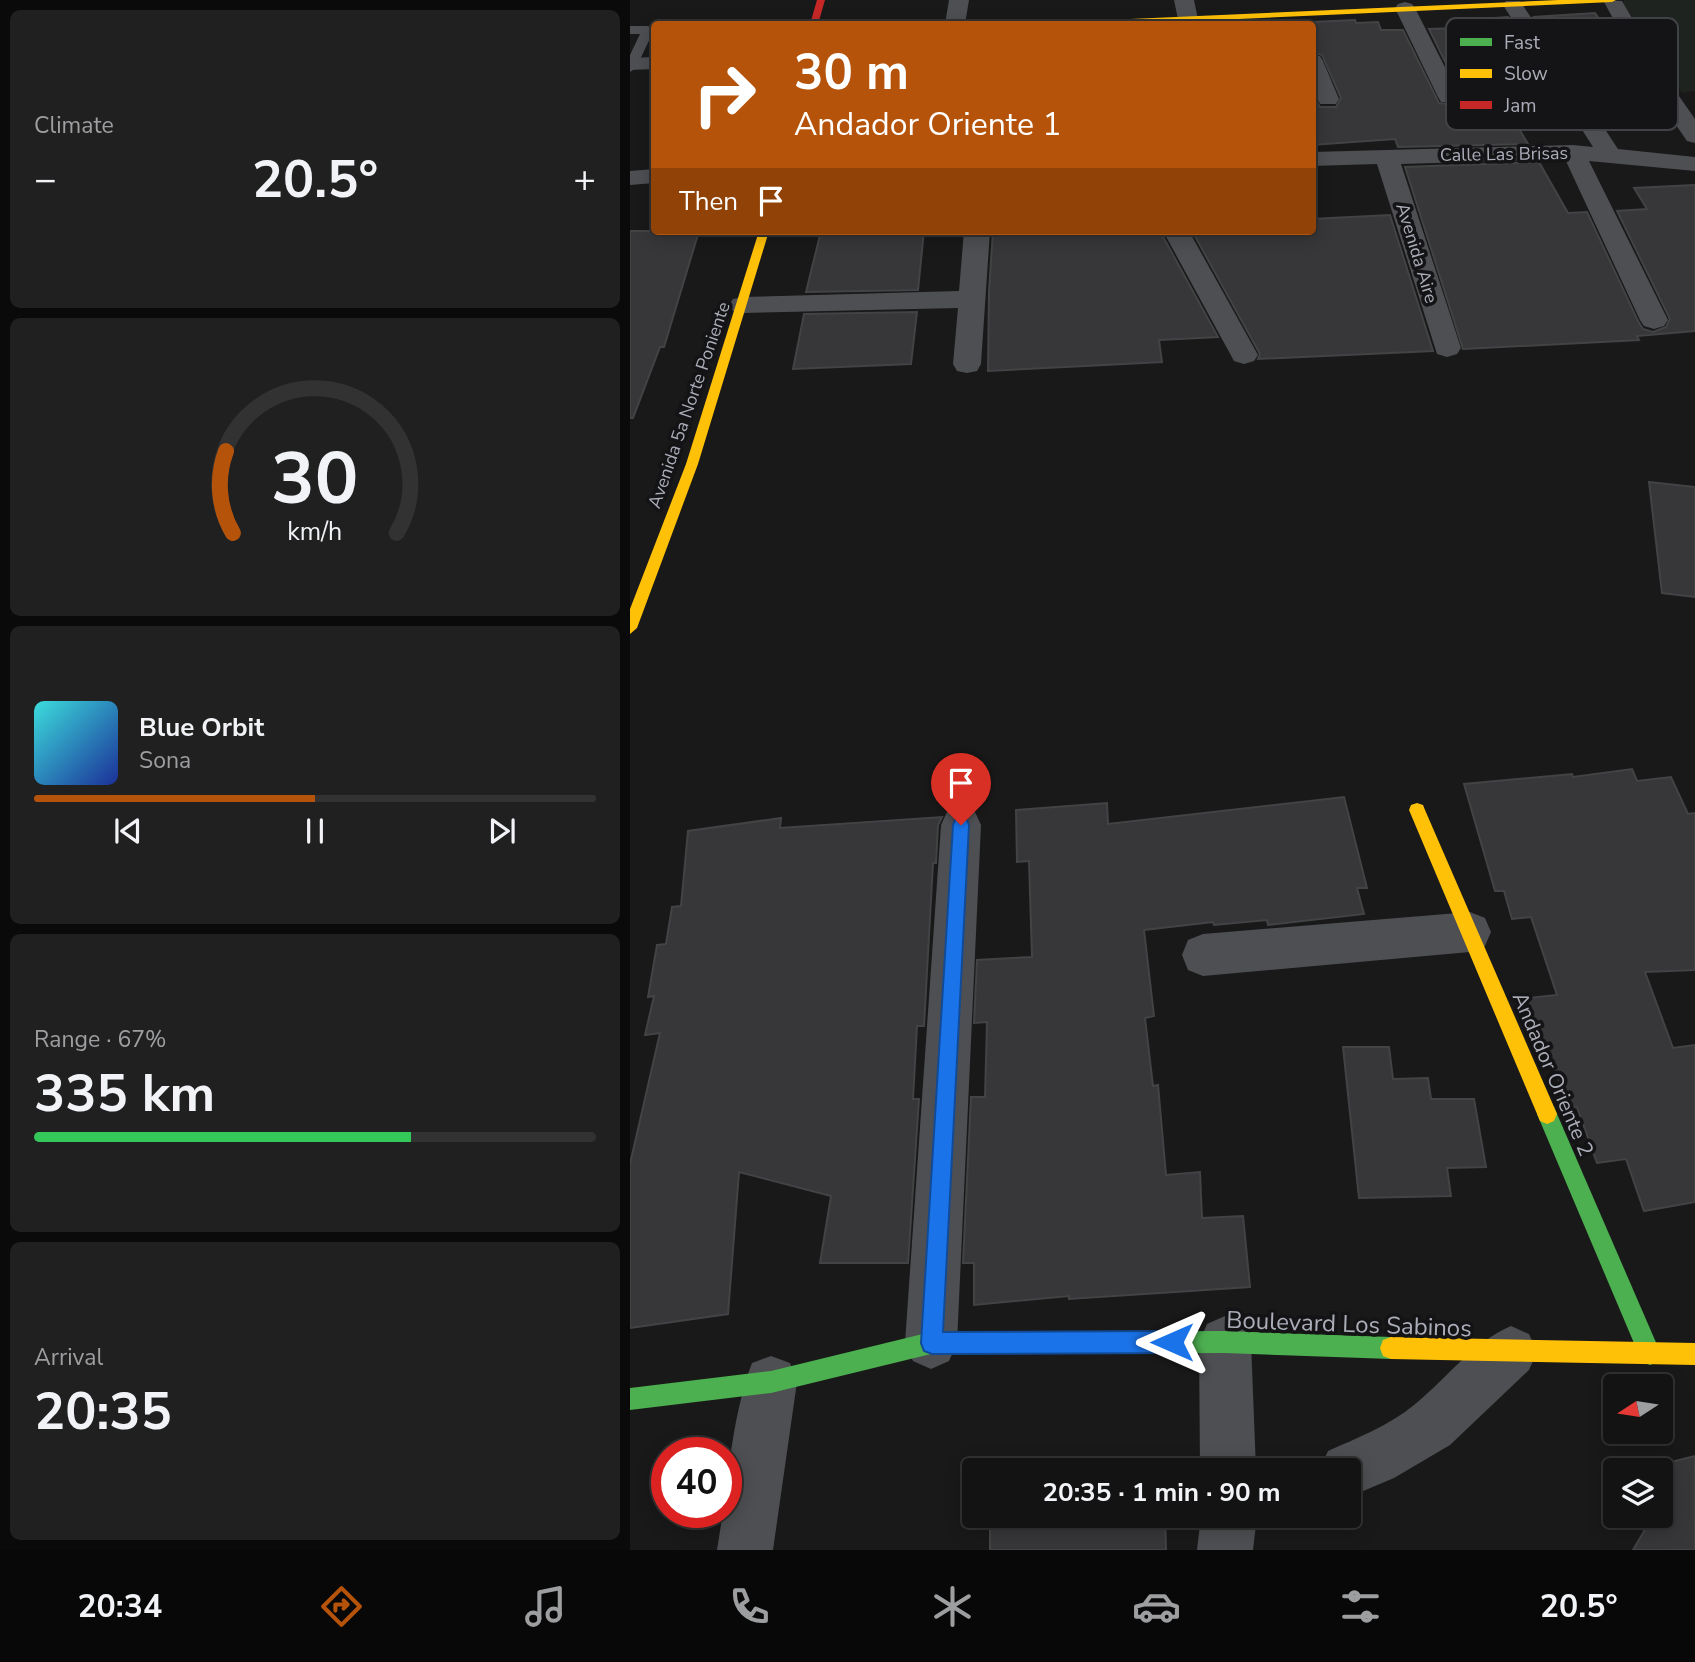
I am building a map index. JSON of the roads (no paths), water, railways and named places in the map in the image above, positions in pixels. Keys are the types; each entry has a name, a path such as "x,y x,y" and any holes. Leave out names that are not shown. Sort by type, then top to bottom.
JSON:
{"street":[{"path":"815,21 821,0"},
{"path":"955,21 958,0"},
{"path":"1184,0 1189,21"},
{"path":"1260,21 1296,20 1405,8 1612,0 1622,18"},
{"path":"1513,5 1521,18"},
{"path":"1405,8 1446,91"},
{"path":"631,66 651,63"},
{"path":"1316,70 1328,99"},
{"path":"1678,112 1695,136"},
{"path":"1594,130 1611,157"},
{"path":"1573,152 1654,320"},
{"name":"Calle Las Brisas","path":"1316,159 1573,152 1695,164"},
{"name":"Avenida Aire","path":"1387,157 1447,348"},
{"path":"630,178 651,176"},
{"name":"Avenida 5a Norte Poniente","path":"630,628 692,464 763,235"},
{"path":"967,363 976,235"},
{"path":"1178,235 1244,355"},
{"path":"743,305 971,299"},
{"name":"Andador Oriente 2","path":"1417,810 1650,1354"},
{"path":"932,1343 961,825"},
{"path":"1203,955 1470,932"},
{"path":"1225,1342 1228,1458"},
{"name":"Boulevard Los Sabinos","path":"630,1399 772,1382 932,1343 1225,1342 1511,1352 1695,1354"},
{"path":"1361,1464 1431,1426 1511,1352"},
{"path":"745,1550 772,1382"},
{"path":"1225,1550 1228,1528"}],"lane":[{"path":"630,30 648,30 631,66"}]}
